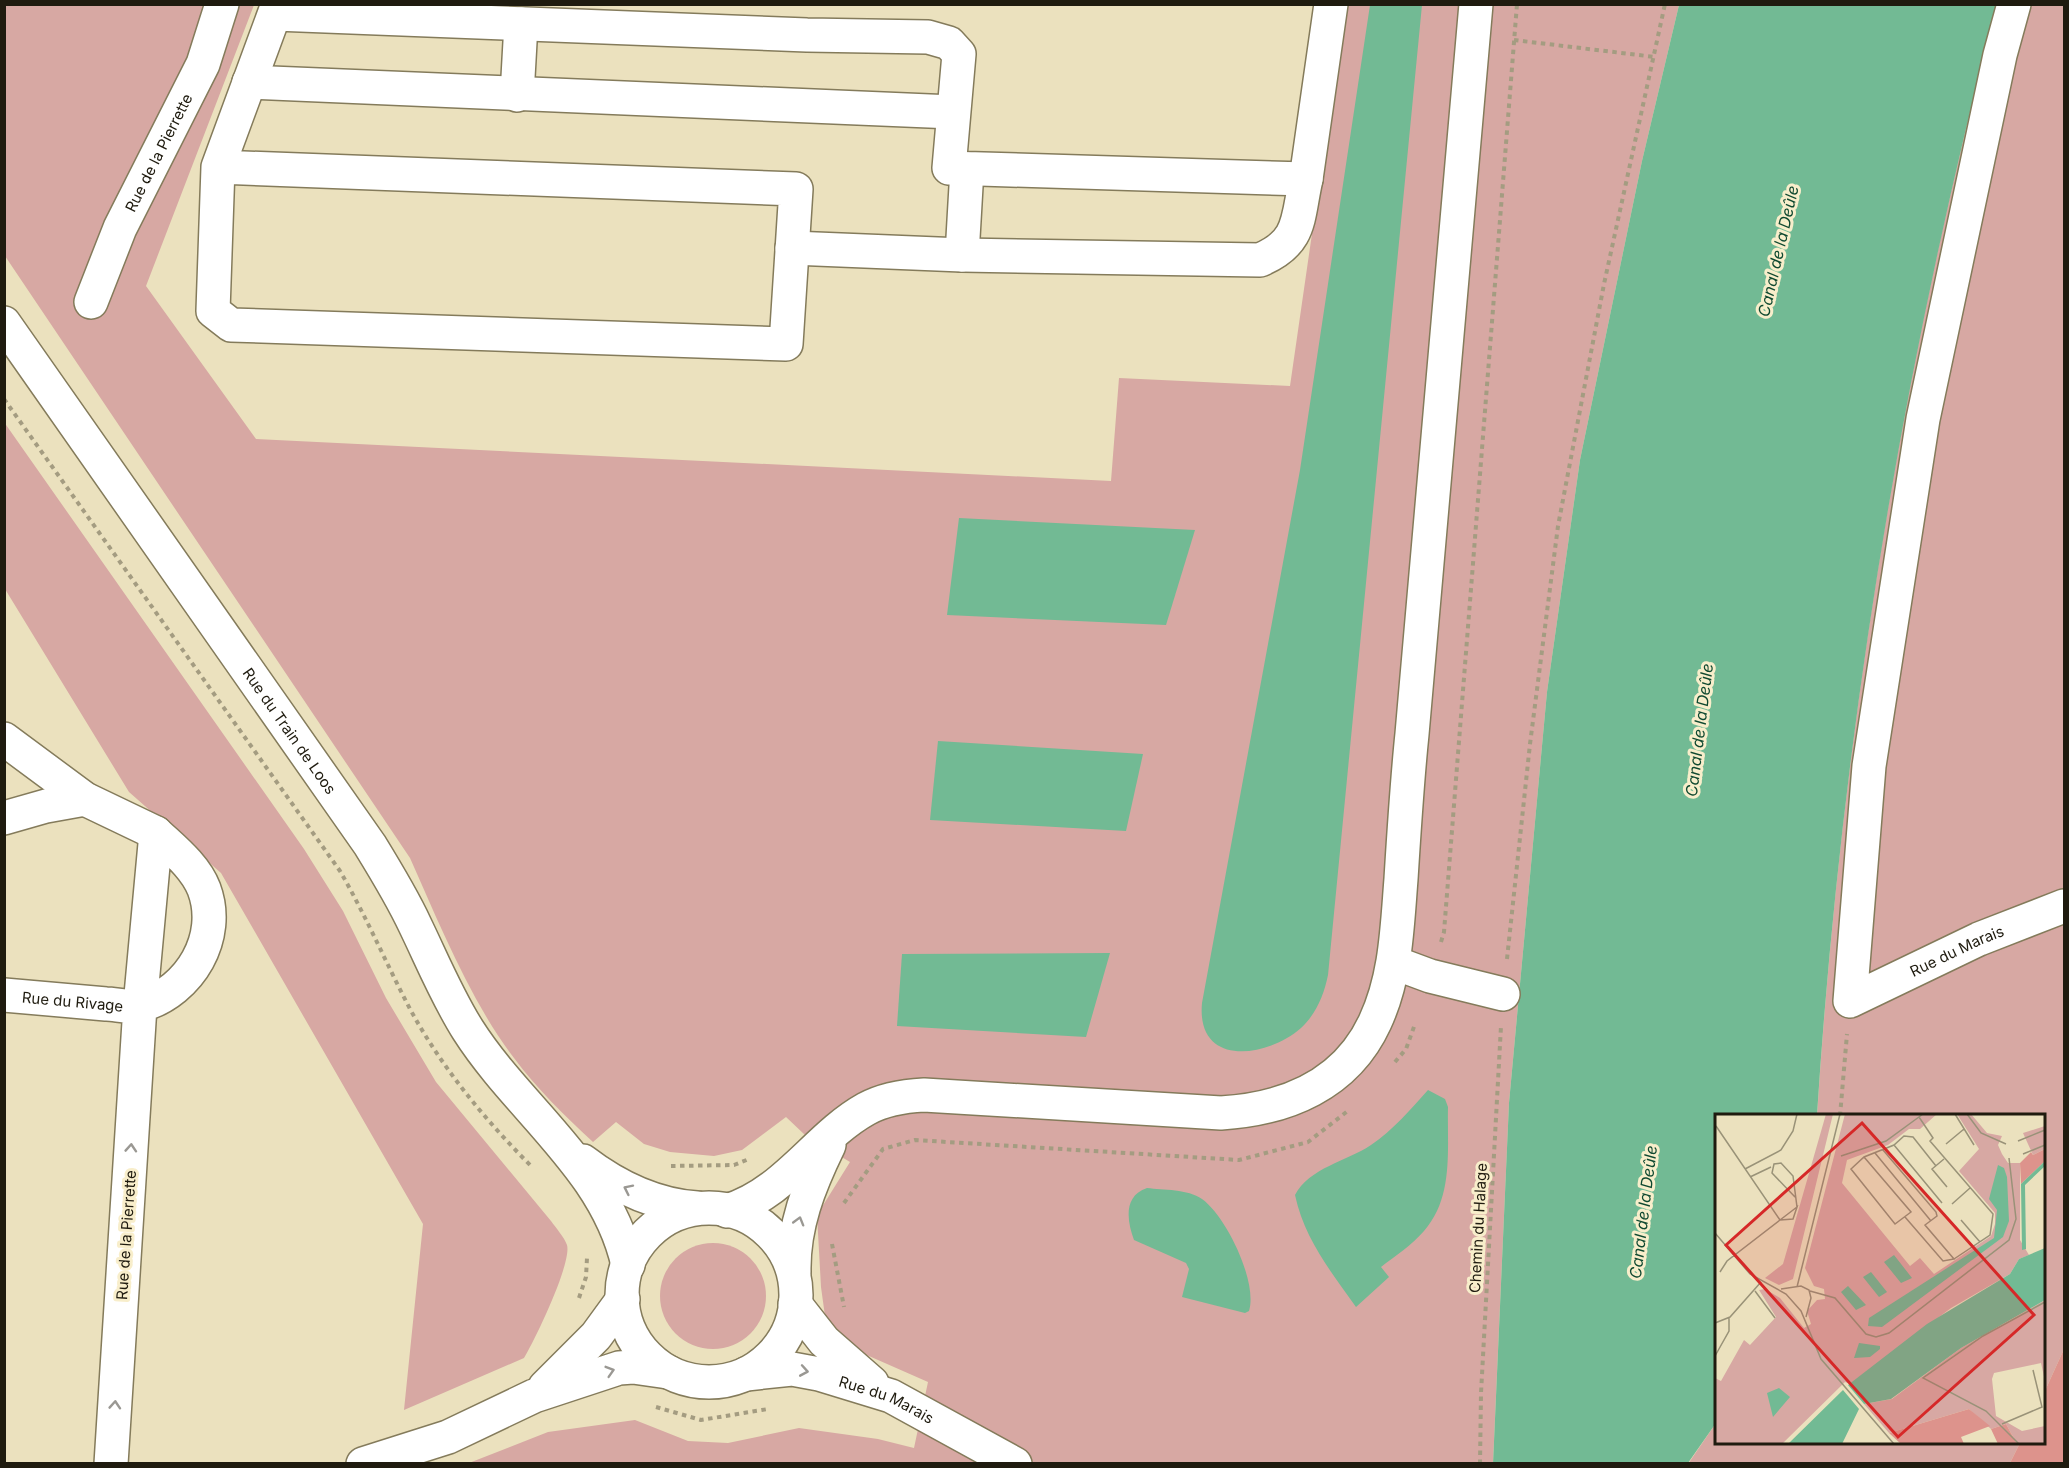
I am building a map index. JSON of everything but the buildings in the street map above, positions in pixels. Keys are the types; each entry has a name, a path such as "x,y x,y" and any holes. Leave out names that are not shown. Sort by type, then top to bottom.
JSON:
{"street":[{"name":"Rue de la Pierrette","path":"91,302 120,228 203,64 222,4"},
{"path":"792,248 962,255 1260,260 1278,252 1294,235 1306,179 1331,4"},
{"path":"668,1372 648,1357 632,1336 623,1299 628,1265 639,1245 663,1222 683,1213 716,1210 760,1197 868,1108 885,1101 913,1096 958,1096 1221,1113 1251,1111 1280,1104 1306,1094 1330,1079 1350,1061 1375,1023 1395,963 1408,772 1476,4"},
{"path":"1850,1001 1869,766 1923,419 2000,55 2014,4"},
{"path":"218,167 796,189 786,344 231,325 213,311 218,167 276,9 521,24 928,37 949,43 959,54 949,168 1306,179"},
{"path":"517,94 521,24"},
{"path":"249,82 953,112"},
{"path":"962,255 967,170"},
{"name":"Rue du Train de Loos","path":"4,323 370,845 401,898 450,1000 468,1031 508,1084 562,1144 606,1207 621,1238 628,1265"},
{"path":"4,739 85,799 156,833 180,855 203,886 208,903 209,925 200,959 176,987 140,1006"},
{"path":"4,818 46,806 85,799"},
{"name":"Rue de la Pierrette","path":"111,1464 140,1006 156,833"},
{"name":"Rue du Marais","path":"1850,1001 1978,939 2064,906"},
{"path":"1395,963 1430,976 1503,994"},
{"name":"Rue du Rivage","path":"4,995 140,1006"},
{"path":"363,1464 410,1457 534,1396 619,1368 633,1367 668,1372 693,1381 706,1382 720,1382 746,1374 776,1351 789,1329 795,1292 795,1234 818,1168 834,1135"},
{"name":"Rue du Train de Loos","path":"562,1144 598,1172 641,1196 679,1207 716,1210"},
{"path":"716,1210 748,1218 767,1230 787,1257 795,1292"},
{"name":"Rue du Marais","path":"795,1292 824,1341 858,1373 891,1396 1015,1464"},
{"path":"534,1396 579,1355 623,1299"},
{"name":"Rue du Marais","path":"746,1374 792,1369 819,1374 891,1396"}],"path":[{"path":"1430,976 1444,932 1517,4"},
{"name":"Chemin du Halage","path":"1480,1464 1481,1393 1503,994 1530,744 1558,526 1604,284 1665,4"},
{"path":"1514,40 1655,57"},
{"path":"4,399 340,870 367,918 410,1008 454,1079 488,1120 535,1170"},
{"path":"1840,1114 1850,1001"},
{"path":"660,1163 670,1166 734,1164 758,1155"},
{"path":"818,1168 850,1191 840,1211"},
{"path":"833,1232 832,1243 846,1318"},
{"path":"578,1302 586,1277 588,1251"},
{"path":"652,1406 701,1420 755,1413 776,1406"}],"shaded area":[{"path":"4,5 254,5 146,286 256,439 1111,481 1119,378 1290,386 1345,5 1679,5 1642,161 1580,460 1547,692 1509,1103 1493,1463 469,1463 548,1432 635,1420 688,1441 728,1443 799,1428 878,1439 914,1448 928,1382 828,1338 821,1287 817,1215 850,1162 805,1135 786,1117 742,1150 714,1156 670,1152 644,1144 616,1122 593,1142 542,1091 499,1036 470,988 410,858 5,256"},
{"path":"1997,5 2064,5 2064,1349 2045,1391 2045,1114 1817,1114 1828,975 1859,695 1904,417 1963,141"},
{"path":"4,422 304,849 343,911 386,998 436,1082 564,1239 567,1254 564,1268 544,1319 524,1358 404,1410 423,1224 221,873 129,792 5,589"},
{"path":"713,1243 733,1247 751,1258 762,1276 766,1296 762,1316 751,1334 733,1345 713,1349 693,1345 675,1334 664,1316 660,1296 664,1276 675,1258 693,1247"},
{"path":"2064,1349 2064,1463 2010,1463 2020,1444 2045,1444 2045,1391"},
{"path":"1715,1424 1715,1444 2020,1444 2010,1463 1688,1464"}],"water":[{"path":"1370,5 1422,5 1328,975 1319,1004 1301,1028 1270,1046 1236,1051 1222,1047 1210,1039 1203,1024 1202,1003 1300,470"},
{"name":"Canal de la Deûle","path":"1679,5 1997,5 1932,279 1880,556 1859,695 1842,835 1817,1114 1715,1114 1715,1424 1688,1463 1493,1464 1509,1103 1547,692 1580,460 1642,161"},
{"path":"959,518 1195,530 1166,625 947,615"},
{"path":"938,741 1143,754 1126,831 930,820"},
{"path":"1110,953 1086,1037 897,1026 902,954"},
{"path":"1428,1090 1445,1099 1448,1107 1448,1156 1445,1188 1434,1218 1409,1246 1381,1267 1389,1277 1356,1307 1328,1268 1312,1240 1299,1211 1295,1195 1309,1178 1361,1151 1387,1133"},
{"path":"1147,1188 1190,1193 1202,1199 1221,1220 1238,1250 1244,1267 1251,1299 1249,1311 1245,1313 1182,1297 1189,1269 1186,1263 1134,1240 1129,1217 1130,1203 1139,1192"}]}
